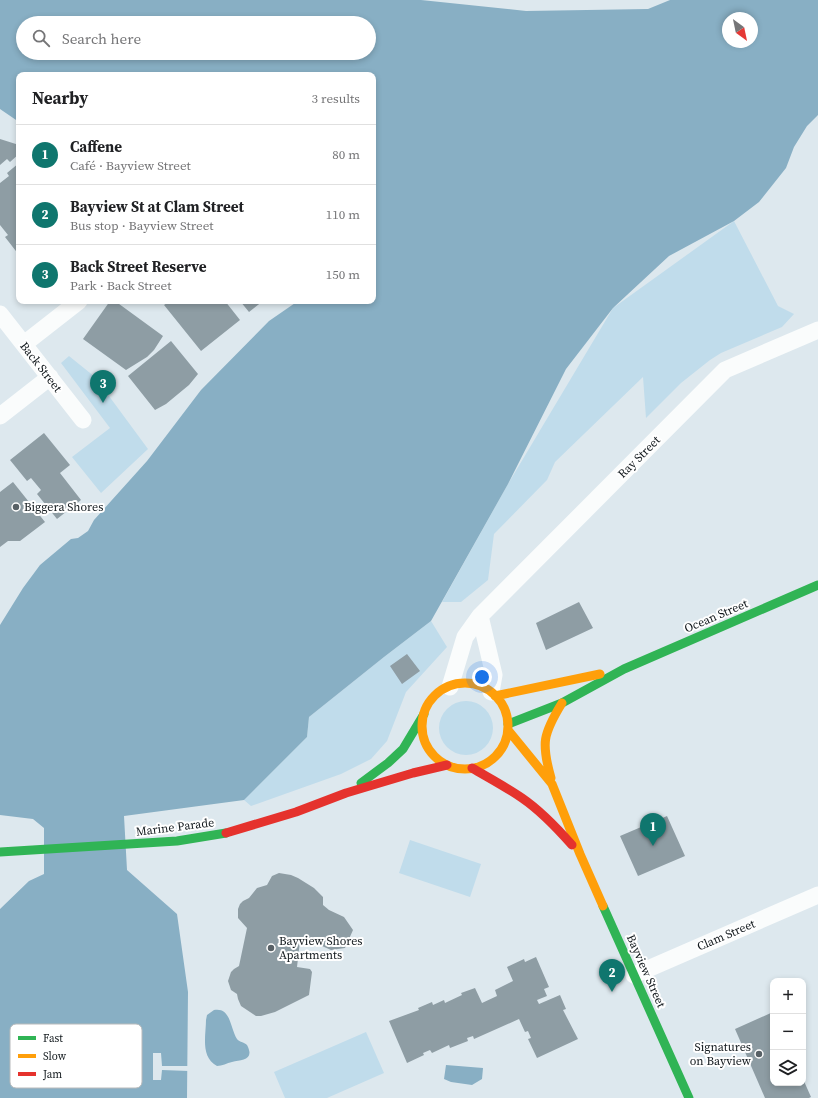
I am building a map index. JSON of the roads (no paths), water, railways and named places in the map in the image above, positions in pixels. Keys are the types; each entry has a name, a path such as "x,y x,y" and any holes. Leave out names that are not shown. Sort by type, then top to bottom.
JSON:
{"main road":[{"name":"Ocean Street","path":"508,727 562,703 624,669 818,585"},
{"name":"Ocean Street","path":"493,694 546,686 624,669"},
{"path":"460,684 471,684 482,687 493,694 505,710 508,727 505,742 500,752 482,765 460,769 447,765 435,757 427,746 423,731 424,714 434,697 441,691 450,687 460,684"},
{"path":"552,784 543,746 545,732 562,703"},
{"name":"Marine Parade","path":"346,793 376,773 402,750 424,714"},
{"name":"Bayview Street","path":"508,727 552,784 580,854 689,1098"},
{"name":"Marine Parade","path":"0,852 177,841 227,833 296,812 346,793 413,773 447,765"},
{"name":"Bayview Street","path":"472,768 529,804 557,828 580,854"}],"street":[{"path":"24,344 75,304"},
{"name":"Back Street","path":"0,314 83,420"},
{"name":"Ray Street","path":"450,687 465,637 480,616 725,370 818,330"},
{"path":"0,416 50,377"},
{"path":"480,616 494,676 493,694"},
{"name":"Clam Street","path":"634,975 818,896"}],"place":[{"name":"Back Street Reserve","path":"103,403"},
{"name":"Biggera Shores","path":"16,507"},
{"name":"Caffene","path":"653,846"},
{"name":"Bayview Shores Apartments","path":"271,948"},
{"name":"Bayview St at Clam Street","path":"612,992"},
{"name":"Signatures on Bayview","path":"759,1054"}]}
